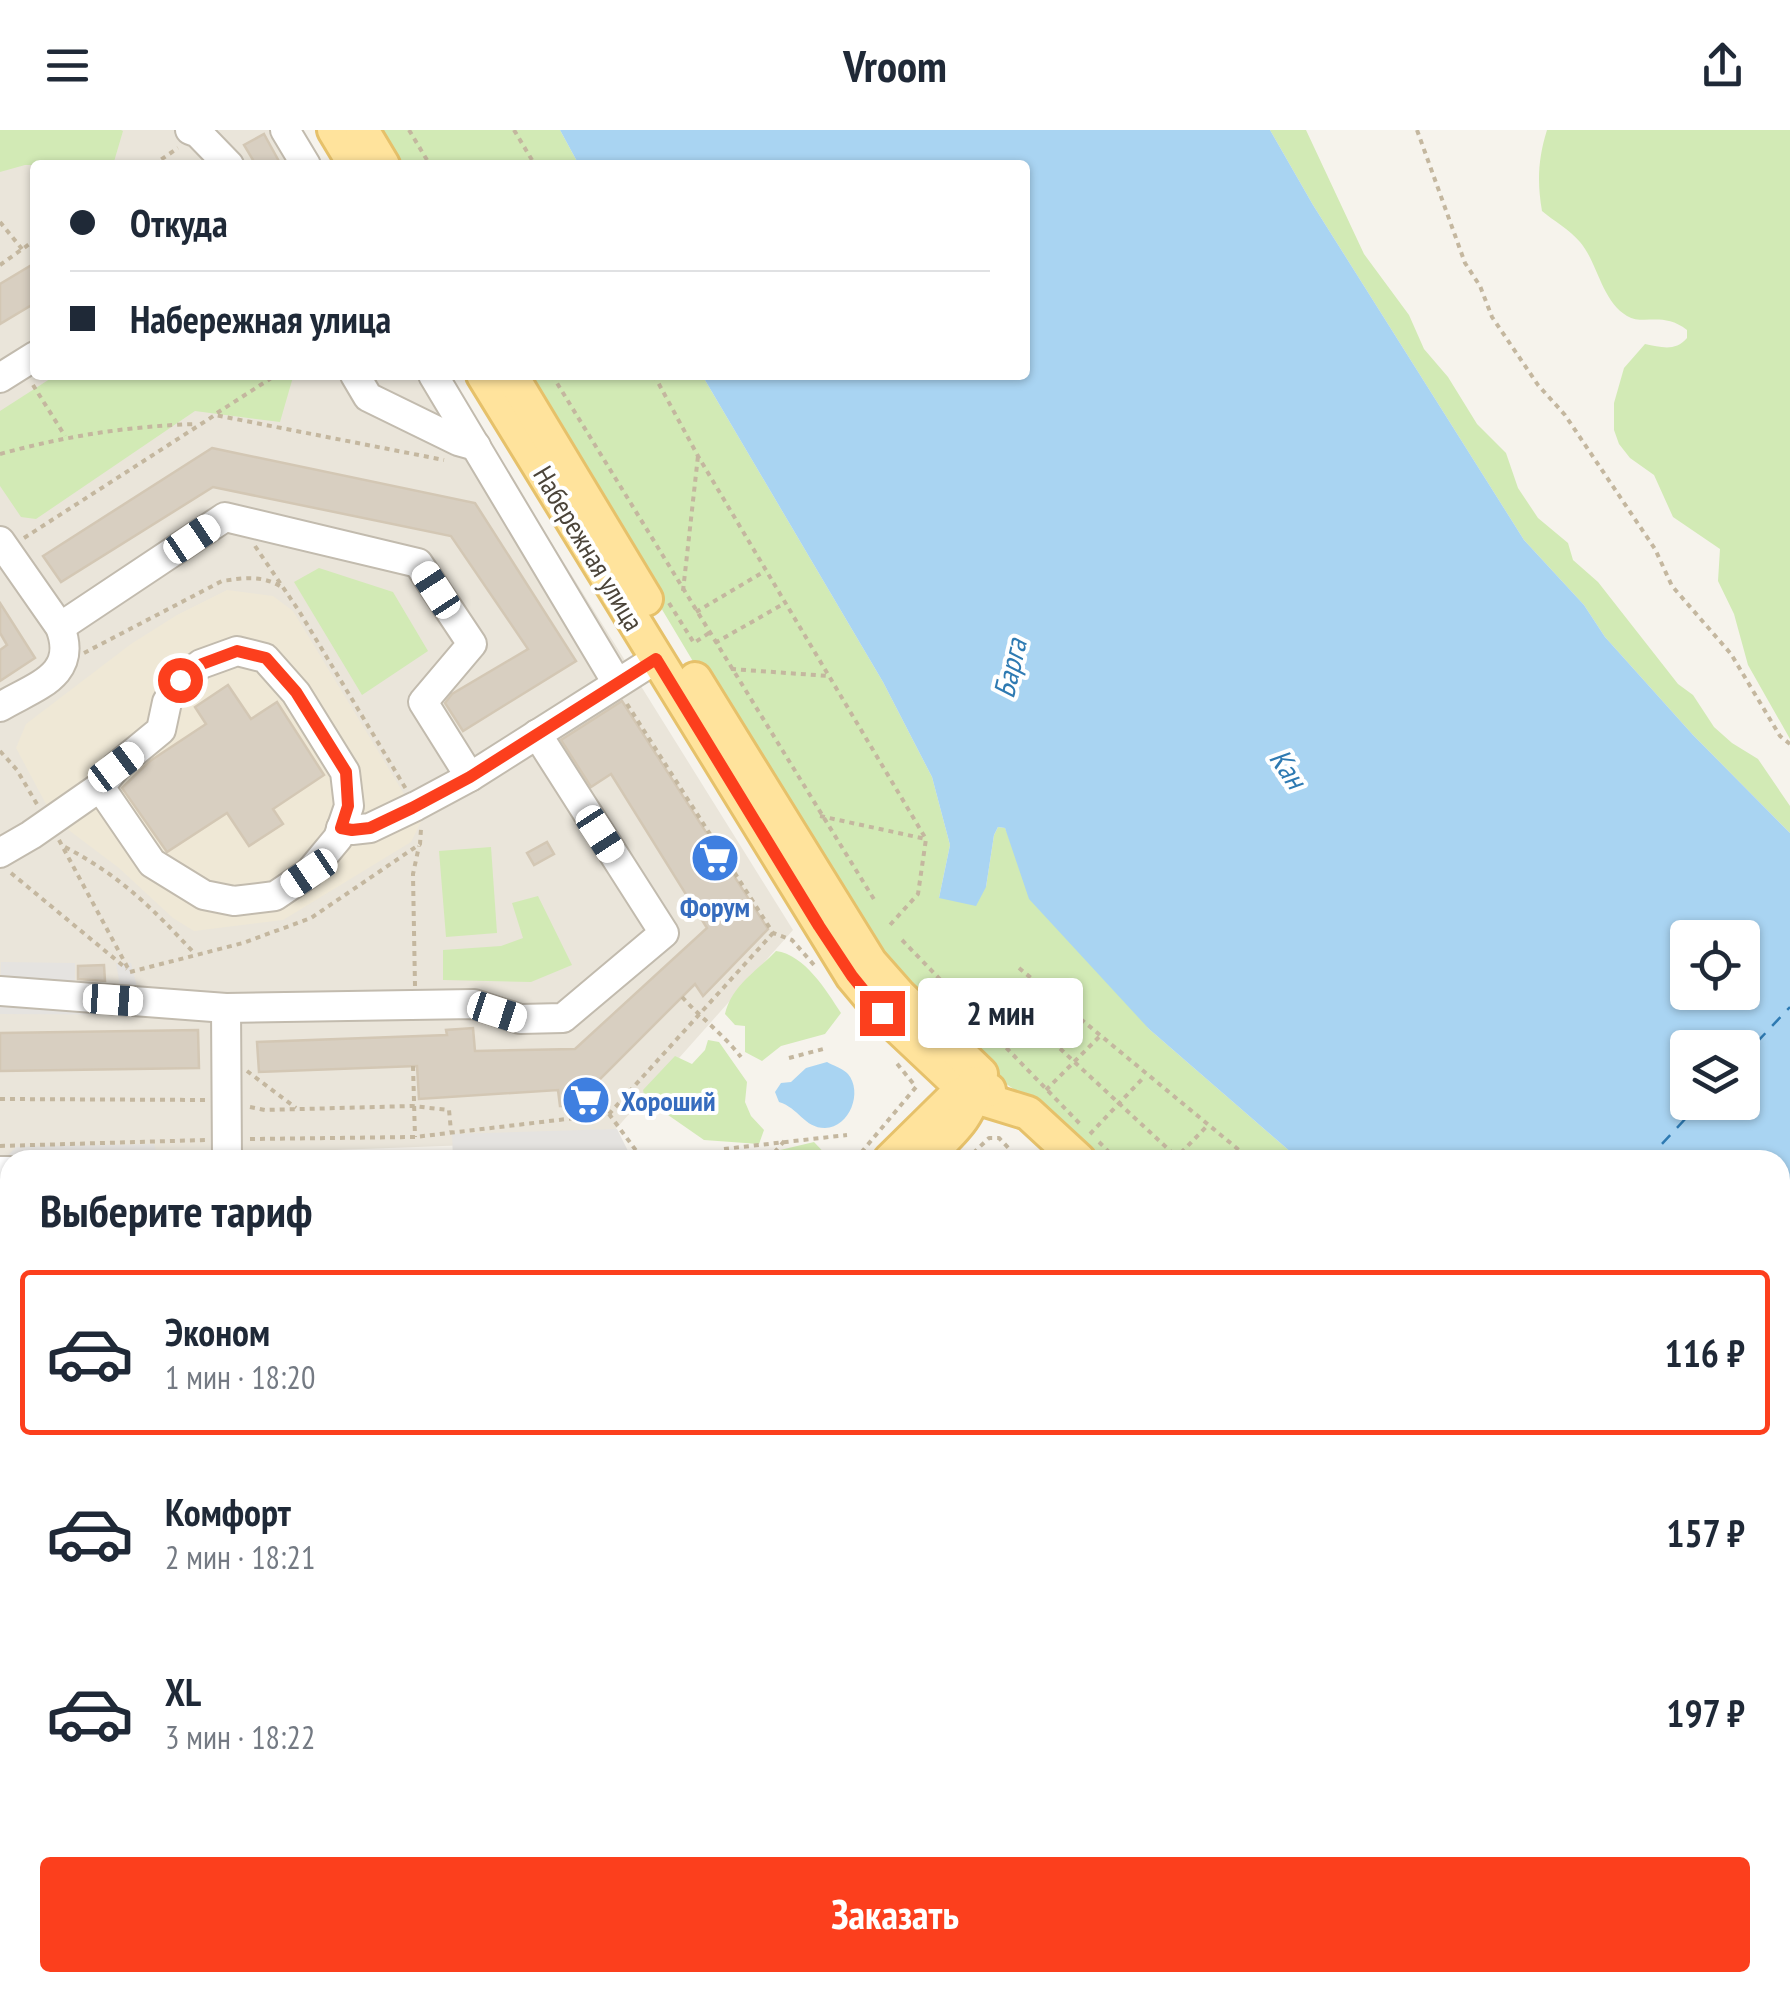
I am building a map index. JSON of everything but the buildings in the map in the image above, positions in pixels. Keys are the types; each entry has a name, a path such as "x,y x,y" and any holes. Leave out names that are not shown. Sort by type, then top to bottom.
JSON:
{"main road":[{"path":"334,130 352,160"},
{"path":"362,130 381,160"},
{"name":"Набережная улица","path":"486,380 870,962 958,1054 1084,1147"},
{"name":"Набережная улица","path":"514,380 852,976 908,1055 973,1092 1028,1105"},
{"path":"958,1054 972,1074 973,1092 971,1105 958,1123"},
{"path":"908,1055 935,1082 935,1098 923,1144"},
{"path":"923,1144 940,1107 973,1092"},
{"path":"923,1144 979,1110 1028,1105"}],"street":[{"path":"285,130 303,160"},
{"path":"194,132 225,160"},
{"path":"359,380 368,397 458,441 612,686"},
{"path":"435,380 466,454"},
{"path":"60,627 225,517 418,563 472,644 423,702 470,777"},
{"path":"0,707 57,674 65,658 66,642 60,627 3,545"},
{"path":"0,853 55,834 116,767 161,730 167,702 180,680 202,664 237,651 266,658 296,692 346,772 348,806 338,838 309,873 274,896 234,900 204,895 152,863 100,787"},
{"path":"341,828 370,828 470,777 666,653"},
{"path":"0,991 226,1008 474,1004 520,1019 562,1018 664,933 536,734"},
{"path":"226,1008 227,1150"}],"path":[{"path":"409,130 427,160"},
{"path":"514,130 532,160"},
{"path":"1417,130 1465,262 1492,317 1538,385 1565,415 1655,550 1672,586 1732,654 1780,736 1790,744"},
{"path":"159,160 194,132"},
{"path":"0,222 22,249"},
{"path":"0,264 30,243"},
{"path":"19,366 64,436"},
{"path":"3,545 268,380"},
{"path":"555,380 875,900"},
{"path":"657,380 926,839 918,894 889,926"},
{"path":"215,415 466,454"},
{"path":"0,454 64,436 139,425 202,424"},
{"path":"683,591 698,456"},
{"path":"238,520 284,588 422,815 413,874 415,1005"},
{"path":"696,612 766,571"},
{"path":"65,658 82,654 222,581 246,577 268,580 284,588"},
{"path":"715,643 785,603"},
{"path":"731,669 829,676"},
{"path":"612,686 774,933 792,940 815,966"},
{"path":"0,752 17,770 55,834 130,972"},
{"path":"820,816 926,839"},
{"path":"55,834 143,899 195,954"},
{"path":"130,972 243,944 310,918 420,844"},
{"path":"0,865 130,972"},
{"path":"0,1146 227,1150 414,1137 609,1114 774,933"},
{"path":"902,940 972,1013 1028,1105 1084,1147 1146,1076"},
{"path":"1019,968 1238,1150"},
{"path":"972,1013 997,990 1168,1150"},
{"path":"682,996 699,1016 716,1026 741,1057"},
{"path":"1028,1105 1099,1037"},
{"path":"789,1058 827,1048"},
{"path":"862,1150 916,1087 908,1055"},
{"path":"414,1066 414,1137"},
{"path":"412,1106 449,1110 451,1131"},
{"path":"609,1114 636,1150"},
{"path":"1185,1150 1208,1125"},
{"path":"724,1149 847,1135"},
{"path":"977,1150 990,1138 999,1138 1010,1150"},
{"path":"777,1150 786,1139"}],"shaded area":[{"path":"0,130 297,130 315,160 30,160 30,380 450,380 793,930 606,1140 336,1150 0,1150"},
{"path":"227,590 273,596 293,611 421,822 411,842 283,920 194,931 54,819 16,748 26,724 131,644"},
{"path":"1,962 75,963 75,993 121,992 116,963 131,963 140,999 203,1015 0,1014"},
{"path":"617,1129 628,1150 453,1150 452,1134"},
{"path":"154,1144 156,1150 13,1150"}],"green space":[{"path":"0,130 123,131 114,160 30,160 30,165 0,172"},
{"path":"372,130 560,130 576,160 390,160"},
{"path":"1270,130 1306,130 1364,254 1409,315 1424,349 1448,377 1477,424 1506,453 1518,488 1538,518 1568,543 1573,560 1598,582 1678,684 1693,695 1714,727 1758,759 1790,806 1790,833 1693,735 1524,540"},
{"path":"1547,130 1790,130 1790,739 1748,665 1734,614 1718,581 1720,549 1673,517 1654,475 1630,458 1614,430 1614,403 1624,368 1645,344 1678,345 1687,338 1687,330 1669,321 1633,319 1618,309 1580,242 1542,211 1539,171"},
{"path":"48,380 292,380 280,422 195,411 36,519 21,517 0,486 0,411"},
{"path":"525,380 705,380 883,682 932,777 950,845 939,898 986,887 994,835 998,827 1005,828 1149,1029 1288,1150 1082,1150 1029,1100 987,1070 883,965 731,725"},
{"path":"319,568 393,592 428,651 362,695 294,582"},
{"path":"491,847 497,933 446,937 439,851"},
{"path":"538,896 572,965 531,982 443,980 443,950 501,946 523,938 512,903"},
{"path":"776,951 805,966 841,1013 825,1034 781,1046 762,1061 745,1052 745,1026 735,1025 725,1014 739,987"},
{"path":"708,1040 719,1042 747,1082 745,1102 764,1130 759,1144 704,1140 645,1099 643,1090 675,1056 692,1064 705,1050"},
{"path":"814,1142 822,1150 780,1150"}],"water":[{"path":"560,130 1270,130 1524,540 1693,735 1790,833 1790,1150 1288,1150 1149,1029 1029,899 1005,828 998,827 994,835 986,887 976,906 939,898 950,845 932,777 883,682 705,380 1030,380 1030,160 576,160"},
{"path":"827,1062 848,1074 854,1099 841,1122 825,1128 812,1125 779,1102 775,1092 781,1083 791,1082 806,1068"}],"ferry route":[{"path":"1760,1039 1790,1007"},
{"path":"1656,1150 1684,1120"}],"place":[{"name":"Форум","path":"715,858"},
{"name":"Хороший","path":"586,1100"}],"route":[{"path":"180,680 202,664 237,651 266,658 296,692 346,772 348,806 341,828 352,830 370,828 470,777 656,659 819,926 882,1013"}],"water label":[{"name":"Барга","path":"1009,668"},
{"name":"Кан","path":"1289,768"}]}
